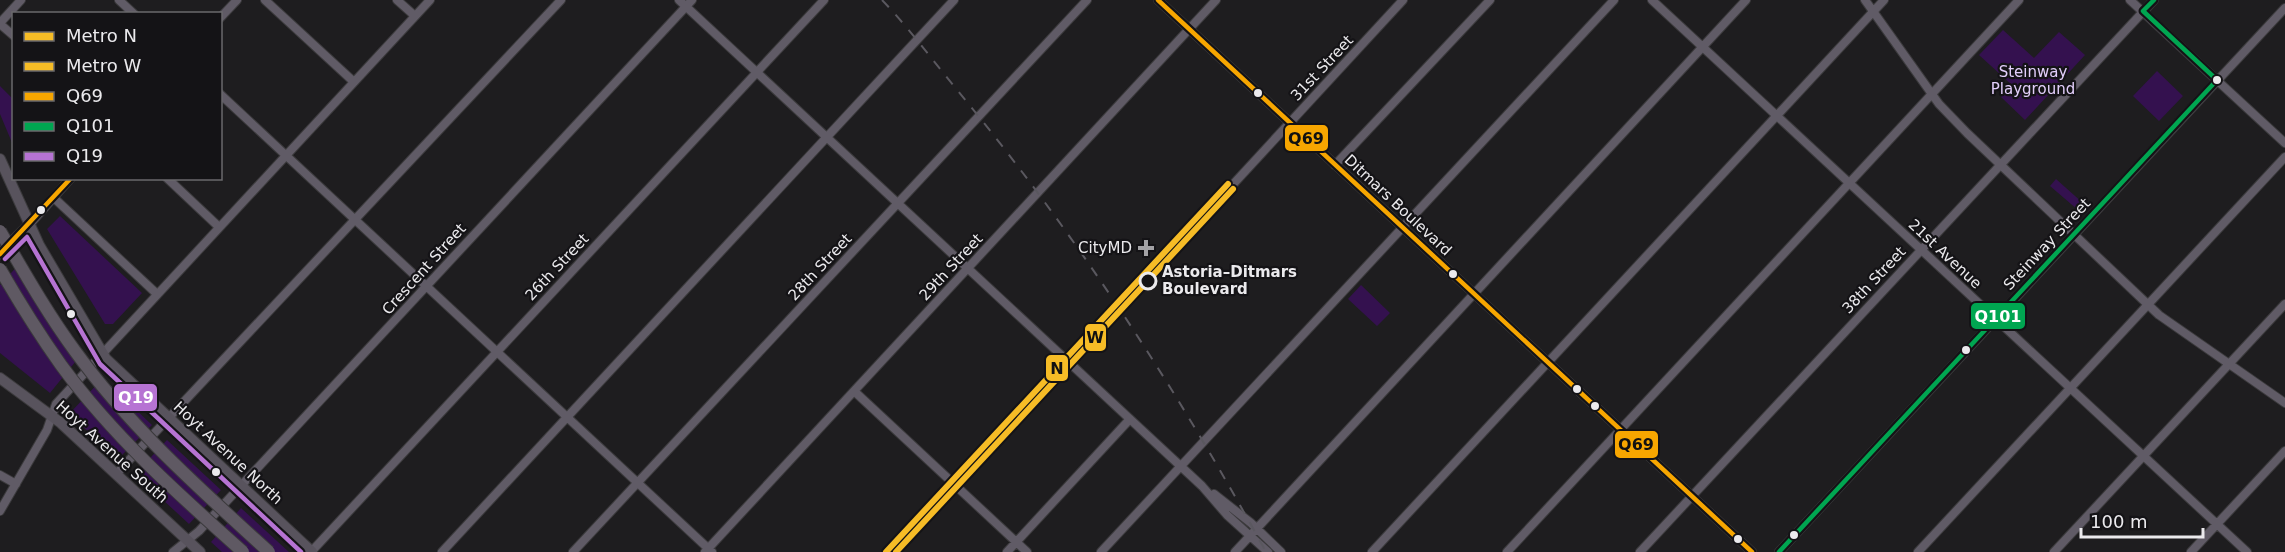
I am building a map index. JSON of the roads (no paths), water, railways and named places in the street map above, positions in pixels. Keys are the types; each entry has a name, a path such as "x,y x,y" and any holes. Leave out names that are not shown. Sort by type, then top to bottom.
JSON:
{"highway":[{"path":"0,231 58,327 111,397 171,461 269,552"},
{"path":"0,268 45,342 98,412 158,476 243,552"}],"main road":[{"name":"Hoyt Avenue North","path":"0,159 39,245 101,353 311,552"},
{"path":"0,254 30,224"},
{"name":"Hoyt Avenue South","path":"0,378 52,416 117,473 200,552"}],"street":[{"path":"12,34 0,23 21,0"},
{"path":"119,0 132,12"},
{"path":"222,16 237,0"},
{"path":"265,0 354,82"},
{"path":"397,0 415,16"},
{"path":"0,512 47,430 56,404 430,0"},
{"path":"117,473 170,420 561,0"},
{"name":"26th Street","path":"311,552 824,0"},
{"path":"442,552 954,0"},
{"name":"28th Street","path":"573,552 1087,0"},
{"name":"Ditmars Boulevard","path":"1158,0 1752,552"},
{"name":"29th Street","path":"709,551 1216,0"},
{"name":"31st Street","path":"894,552 1403,0"},
{"path":"1335,165 1490,0"},
{"path":"1101,552 1614,0"},
{"name":"21st Avenue","path":"1652,0 2247,552"},
{"path":"1236,552 1746,0"},
{"path":"1865,0 1939,104 2001,165 2149,304 2285,403"},
{"path":"1372,552 1884,0"},
{"path":"1507,552 2019,0"},
{"path":"2130,0 2285,143"},
{"name":"38th Street","path":"1640,552 2154,0"},
{"path":"686,2 756,72 1181,466 1268,552"},
{"name":"Crescent Street","path":"173,552 197,533 241,486 686,2"},
{"name":"Steinway Street","path":"1779,552 2285,8"},
{"path":"222,96 709,551"},
{"path":"1918,552 2285,157"},
{"path":"30,224 69,180"},
{"path":"168,180 219,227"},
{"path":"54,198 157,294"},
{"path":"2054,552 2285,304"},
{"path":"854,391 1027,552"},
{"path":"1007,552 1130,419"},
{"path":"2191,552 2285,451"},
{"path":"0,475 16,484"},
{"path":"1202,486 1257,528 1281,552"}],"railway":[{"path":"882,0 1001,145 1084,257 1161,372 1266,552"},
{"path":"893,552 979,459 1013,416"}],"metro line":[{"name":"N","path":"886,552 1228,184"},
{"name":"W","path":"896,552 1233,189"}],"place":[{"name":"CityMD","path":"1146,248"},
{"name":"Astoria–Ditmars Boulevard","path":"1148,281"}],"park label":[{"name":"Steinway Playground","path":"2033,80"}]}
